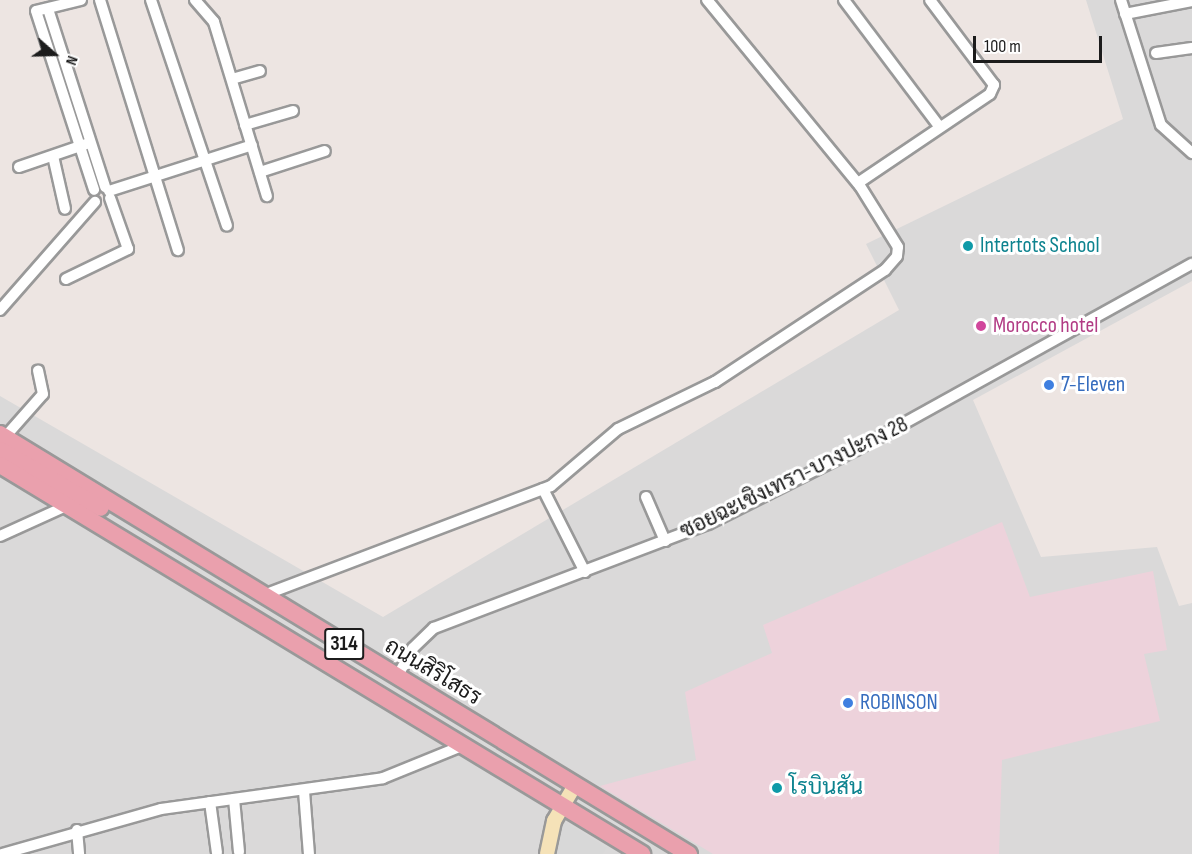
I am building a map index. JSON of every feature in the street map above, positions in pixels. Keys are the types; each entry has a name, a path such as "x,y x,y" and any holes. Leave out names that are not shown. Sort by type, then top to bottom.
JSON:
{"highway":[{"name":"ถนนสิริโสธร","path":"2,440 264,595 688,854"},
{"name":"314","path":"0,465 642,854"}],"main road":[{"path":"547,854 562,806 575,785"}],"street":[{"path":"39,6 81,0"},
{"path":"100,0 178,250"},
{"path":"151,0 227,226"},
{"path":"195,0 214,22 267,196"},
{"path":"264,595 543,489 618,429 715,382 885,270 898,247 858,183 707,0"},
{"path":"844,0 939,126"},
{"path":"858,183 939,126 990,94 994,86 930,0"},
{"path":"1121,0 1161,125 1192,153"},
{"path":"1125,14 1151,4 1192,1"},
{"path":"39,6 92,142 104,191 104,204 95,202"},
{"path":"39,6 81,146 104,191 128,249 66,279"},
{"path":"1156,53 1192,48"},
{"path":"232,79 261,71"},
{"path":"246,125 292,111"},
{"path":"19,167 92,142"},
{"path":"0,310 104,191 156,177 252,145"},
{"path":"260,171 325,151"},
{"path":"53,156 66,209"},
{"name":"ซอยฉะเชิงเทรา-บางปะกง 28","path":"397,676 413,648 434,628 665,541 843,456 1192,264"},
{"path":"2,440 43,394 38,371"},
{"path":"543,489 585,572"},
{"path":"646,497 665,541"},
{"path":"0,536 66,506"},
{"path":"2,854 77,830 210,802 383,778 462,746"},
{"path":"304,790 309,854"},
{"path":"234,799 239,852"},
{"path":"210,802 217,853"},
{"path":"77,830 79,854"}],"shaded area":[{"path":"1086,0 1192,0 1192,281 973,400 1041,557 1157,547 1179,606 1192,603 1192,854 0,854 0,396 383,617 899,310 866,244 1123,119"},
{"path":"1002,522 1030,597 1153,571 1167,650 1144,654 1160,721 1002,760 999,854 713,854 600,786 696,760 685,692 772,653 763,625"},
{"path":"563,821 607,848 602,854 556,854"}],"place":[{"name":"Intertots School","path":"968,246"},
{"name":"Morocco hotel","path":"981,326"},
{"name":"7-Eleven","path":"1049,385"},
{"name":"ROBINSON","path":"848,703"},
{"name":"โรบินสัน","path":"777,788"}]}
